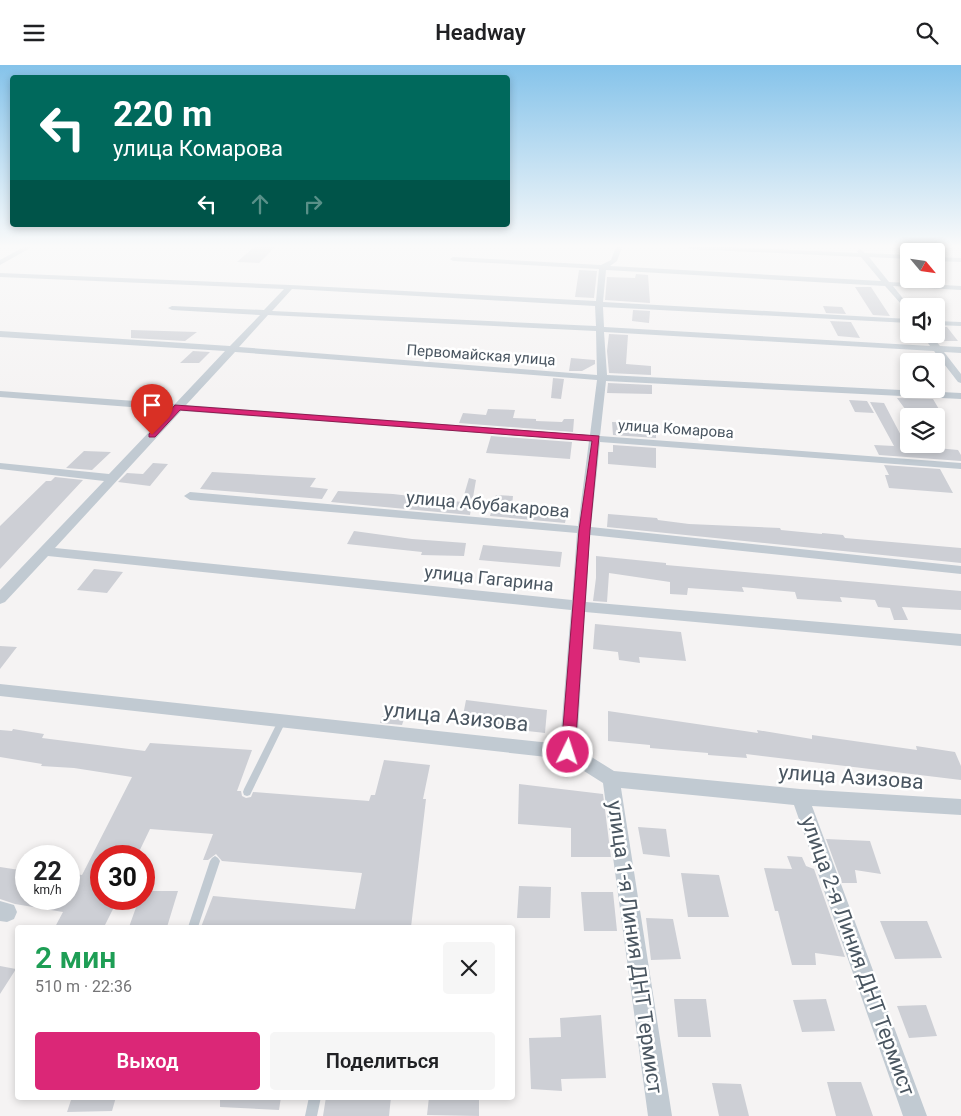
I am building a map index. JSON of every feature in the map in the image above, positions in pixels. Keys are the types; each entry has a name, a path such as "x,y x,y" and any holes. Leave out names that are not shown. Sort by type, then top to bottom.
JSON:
{"street":[{"path":"0,599 281,296"},
{"path":"445,296 900,321"},
{"path":"568,752 584,530 602,378 600,296"},
{"path":"172,308 600,329 961,351"},
{"path":"945,323 961,324"},
{"name":"Первомайская улица","path":"0,335 232,349 602,378 961,396"},
{"path":"933,343 961,380"},
{"name":"улица Комарова","path":"0,394 961,466"},
{"path":"0,466 112,478"},
{"name":"улица Абубакарова","path":"190,496 584,530 961,569"},
{"name":"улица Гагарина","path":"44,551 961,641"},
{"name":"улица Азизова","path":"0,690 568,752 610,779 800,797 961,807"},
{"name":"улица 1-я Линия ДНТ Термист","path":"610,779 660,1116"},
{"name":"улица 2-я Линия ДНТ Термист","path":"800,797 915,1116"}],"lane":[{"path":"247,792 282,721"},
{"path":"194,925 215,861"},
{"path":"311,1116 314,1100"}],"building":[{"path":"575,296 594,296 594,298"},
{"path":"605,296 650,296 650,303 605,300"},
{"path":"861,296 877,296 890,316 873,315"},
{"path":"823,306 842,307 846,314 826,313"},
{"path":"633,310 650,311 649,323 632,321"},
{"path":"830,321 851,322 860,338 838,336"},
{"path":"945,327 947,327 958,341 945,341"},
{"path":"131,330 197,332 185,341 131,338"},
{"path":"609,334 628,335 626,364 651,366 651,375 609,373 607,351"},
{"path":"193,351 210,352 199,363 180,363"},
{"path":"571,358 595,360 595,364 582,371 569,371"},
{"path":"553,378 564,379 561,399 551,398"},
{"path":"608,383 652,385 652,394 607,393"},
{"path":"897,398 933,399 938,408 904,408"},
{"path":"849,400 867,401 874,413 855,412"},
{"path":"870,402 884,403 900,434 900,453 945,453 945,449 958,450 961,455 961,461 879,455 874,445 894,446"},
{"path":"488,409 515,410 513,418 536,419 536,421 562,422 564,419 574,419 573,432 459,423 463,413 486,415"},
{"path":"612,422 648,423 648,428 656,429 656,438 613,435"},
{"path":"491,436 572,442 570,459 486,453"},
{"path":"613,445 656,448 656,468 608,464 608,452 613,452"},
{"path":"84,451 111,452 92,470 66,468"},
{"path":"153,463 168,464 150,486 118,482 127,473 143,474"},
{"path":"884,465 940,469 953,493 889,488 885,475 889,475"},
{"path":"212,472 316,478 310,487 328,489 322,499 200,489"},
{"path":"55,477 83,480 0,569 0,526 46,481 51,481"},
{"path":"469,478 476,480 470,515 331,502 338,491 393,494 462,502"},
{"path":"496,495 513,496 512,505 532,507 531,510 567,513 565,523 490,516"},
{"path":"608,514 657,518 658,520 689,524 780,528 781,530 843,535 845,538 961,548 961,563 607,527"},
{"path":"354,531 412,539 466,543 464,556 421,555 422,552 347,544"},
{"path":"483,545 562,552 560,567 479,560"},
{"path":"596,556 666,563 666,565 961,591 961,610 902,607 908,620 894,620 890,608 878,607 875,600 840,597 842,602 797,599 795,592 742,587 744,592 688,588 687,595 670,594 670,582 609,573 607,602 593,601"},
{"path":"94,569 123,572 107,593 77,590"},
{"path":"595,624 681,632 686,661 639,657 640,663 619,660 618,652 593,649"},
{"path":"0,646 17,647 0,669"},
{"path":"466,700 547,710 545,733 494,727 494,729 461,726"},
{"path":"608,711 758,733 757,730 812,739 812,735 917,750 916,746 955,752 961,766 961,780 746,754 747,758 708,755 708,753 650,748 650,745 608,741"},
{"path":"382,716 404,719 402,725 380,723"},
{"path":"13,729 44,734 42,738 145,751 150,743 252,750 237,791 241,791 242,796 246,798 251,797 253,792 369,801 371,795 375,795 384,760 430,765 423,799 426,799 411,925 202,925 213,896 355,909 362,873 222,861 216,854 208,860 203,860 213,834 150,829 142,845 97,845 132,777 74,768 41,766 42,764 0,757 0,730 12,731"},
{"path":"519,784 603,794 611,857 571,857 571,828 518,824"},
{"path":"638,827 666,829 670,857 643,854"},
{"path":"826,839 870,841 881,874 855,870 857,883 842,883"},
{"path":"787,856 802,857 806,866 814,869 845,957 815,953 816,965 792,965 778,911 775,911 764,868 792,869"},
{"path":"90,859 90,910 112,910 105,925 56,925 63,912 51,910 80,910 80,875 82,875"},
{"path":"0,867 15,869 15,904 0,899"},
{"path":"681,873 719,875 729,917 688,917"},
{"path":"519,886 551,887 550,918 517,918"},
{"path":"155,891 178,891 168,925 130,925 135,910 155,910"},
{"path":"581,892 613,892 617,931 584,931"},
{"path":"646,918 673,919 681,959 651,960"},
{"path":"880,921 927,921 942,958 895,959"},
{"path":"0,966 15,969 15,971 0,994"},
{"path":"674,999 706,999 711,1037 678,1037"},
{"path":"826,999 835,1031 802,1032 793,1000"},
{"path":"926,1005 937,1036 909,1038 897,1006"},
{"path":"601,1015 606,1078 561,1079 562,1091 531,1089 529,1038 561,1037 560,1018"},
{"path":"827,1082 861,1082 873,1116 836,1116"},
{"path":"712,1083 741,1084 749,1116 719,1116"},
{"path":"71,1100 115,1100 112,1111 67,1112"},
{"path":"220,1100 281,1100 279,1110 220,1107"},
{"path":"326,1100 391,1100 389,1116 323,1116"},
{"path":"429,1100 479,1100 479,1116 427,1115"}],"route":[{"path":"152,435 178,407 596,438 584,530 568,752"}]}
